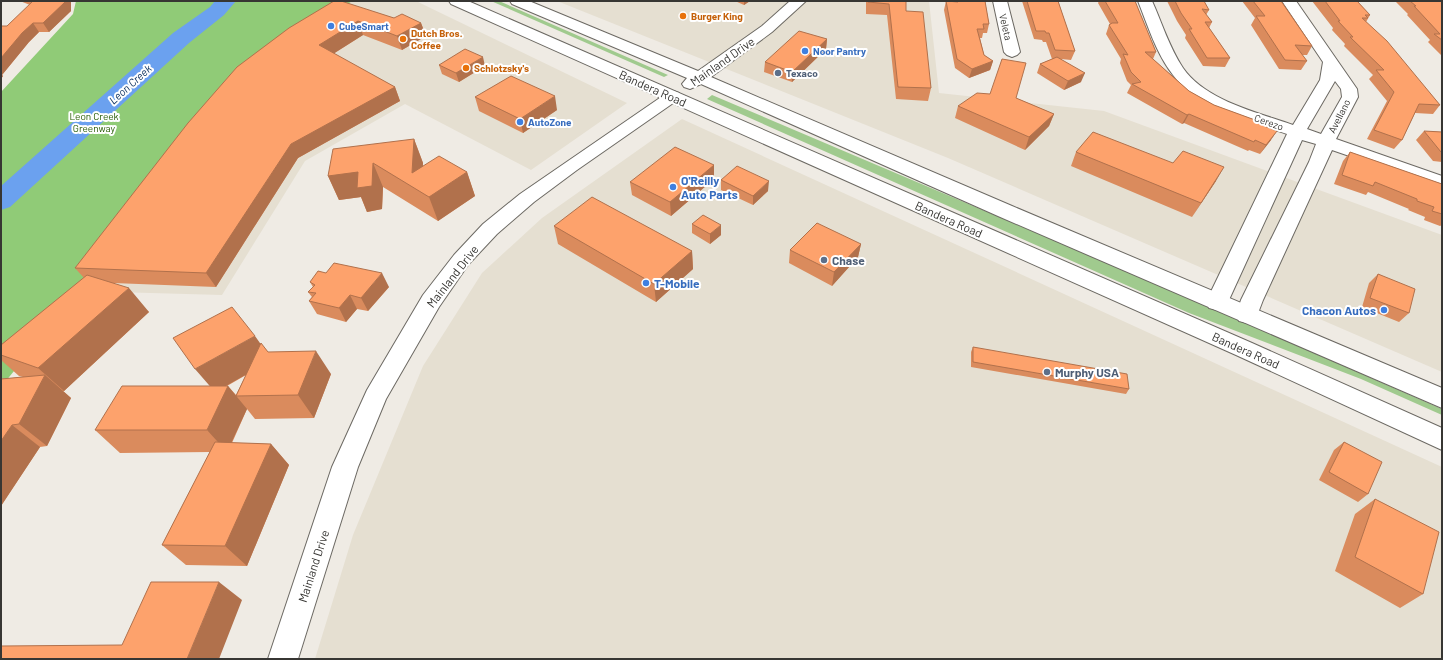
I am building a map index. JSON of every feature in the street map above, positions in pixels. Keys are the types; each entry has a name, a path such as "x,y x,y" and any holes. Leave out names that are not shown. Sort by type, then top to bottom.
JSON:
{"street":[{"name":"Bandera Road","path":"456,1 1244,349 1442,439"},
{"path":"517,1 699,77 1442,398"},
{"name":"Mainland Drive","path":"283,659 345,467 375,397 431,301 461,260 490,229 527,198 767,29 799,1"},
{"name":"Veleta","path":"1000,1 1012,52"},
{"name":"Cerezo","path":"1145,1 1173,63 1184,80 1200,92 1228,108 1442,182"},
{"name":"Avellano","path":"1247,315 1252,300 1326,141 1350,97 1349,89 1331,60 1289,1"},
{"path":"1217,302 1297,132 1328,80 1331,60"},
{"path":"1283,161 1312,172"},
{"path":"1267,196 1296,207"}],"shaded area":[{"path":"352,1 416,1 627,103 531,170 405,104 305,161 222,295 79,291 239,82"},
{"path":"557,1 929,1 939,93 1104,111 1442,235 1442,372 948,158"},
{"path":"682,119 1442,467 1442,659 315,659 353,535 423,366 482,273 542,218"}],"green space":[{"name":"Leon Creek Greenway","path":"76,1 352,1 239,82 79,291 1,387 1,92 73,14"},
{"path":"491,1 499,1 668,75 664,77"},
{"path":"712,95 1131,273 1442,409 1442,415 1361,379 1189,313 707,99"}],"building":[{"path":"33,1 65,2 43,23 33,23 22,33 1,58 1,26 7,26"},
{"path":"334,1 341,1 394,18 402,14 421,23 397,36 358,21 319,45 395,87 291,144 206,273 75,268 188,123 237,67 289,28"},
{"path":"868,1 906,1 906,11 923,12 931,88 898,87 889,4"},
{"path":"946,1 985,1 989,24 983,24 984,29 977,29 984,55 993,61 972,69 957,59"},
{"path":"1027,1 1058,1 1075,51 1055,50 1049,33 1046,33 1045,31 1036,31"},
{"path":"1105,1 1135,1 1156,52 1145,52 1189,91 1214,105 1266,124 1264,126 1277,131 1266,145 1255,140 1254,142 1189,114 1187,115 1132,84 1141,82 1131,72 1123,54 1128,55 1109,25 1112,23 1118,23"},
{"path":"1175,1 1204,1 1209,10 1202,9 1212,22 1205,22 1230,58 1207,58 1189,29 1192,29"},
{"path":"1253,1 1281,1 1312,46 1295,45 1307,61 1285,60 1256,16 1265,16"},
{"path":"1325,1 1357,1 1370,15 1365,15 1368,18 1362,18 1387,41 1440,105 1419,104 1402,140 1374,130 1394,92 1376,70 1384,70 1350,37 1353,37 1338,21 1340,21"},
{"path":"1410,1 1442,1 1442,40 1434,34 1440,34"},
{"path":"799,31 827,39 792,72 765,62"},
{"path":"465,49 483,57 456,73 439,65"},
{"path":"1057,57 1085,73 1068,81 1040,64"},
{"path":"1002,59 1026,63 1016,98 1054,114 1029,137 958,106 977,93 990,94"},
{"path":"511,76 555,96 520,119 475,97"},
{"path":"1424,131 1442,132 1442,152 1441,152"},
{"path":"1093,132 1173,163 1183,151 1224,167 1201,203 1076,152"},
{"path":"414,139 412,173 439,156 467,172 429,197 373,163 372,186 357,188 358,172 328,176 333,149"},
{"path":"675,147 714,165 670,202 630,182"},
{"path":"1350,152 1442,184 1442,214 1432,211 1434,207 1375,182 1373,186 1342,175"},
{"path":"737,166 769,181 753,196 721,180"},
{"path":"592,197 692,251 654,284 554,226"},
{"path":"703,215 721,225 710,234 692,224"},
{"path":"817,223 861,244 834,272 790,250"},
{"path":"334,263 382,273 361,298 350,295 339,308 309,301 316,293 308,292 315,285 310,282 318,271 326,273"},
{"path":"1378,274 1415,289 1409,313 1370,298"},
{"path":"87,275 129,288 38,368 1,355 1,345"},
{"path":"232,307 255,336 195,369 173,338"},
{"path":"261,343 268,352 316,351 298,395 236,396"},
{"name":"Murphy USA","path":"973,347 1127,374 1129,389 973,362"},
{"path":"45,375 19,424 12,425 1,441 1,379"},
{"path":"122,386 228,386 207,430 95,430"},
{"path":"215,442 271,444 225,546 162,545"},
{"path":"1344,442 1382,462 1368,494 1329,472"},
{"path":"1375,499 1439,532 1423,594 1355,557"},
{"path":"151,582 219,582 187,659 1,659 1,646 122,645"}],"waterway":[{"name":"Leon Creek","path":"1,201 181,38 217,11 226,1"}],"place":[{"name":"Burger King","path":"683,16"},
{"name":"CubeSmart","path":"331,26"},
{"name":"Dutch Bros. Coffee","path":"403,39"},
{"name":"Noor Pantry","path":"805,51"},
{"name":"Schlotzsky's","path":"466,68"},
{"name":"Texaco","path":"778,73"},
{"name":"AutoZone","path":"520,122"},
{"name":"O'Reilly Auto Parts","path":"673,187"},
{"name":"Chase","path":"824,260"},
{"name":"T-Mobile","path":"646,283"},
{"name":"Chacon Autos","path":"1384,310"},
{"name":"Murphy USA","path":"1047,372"}]}
